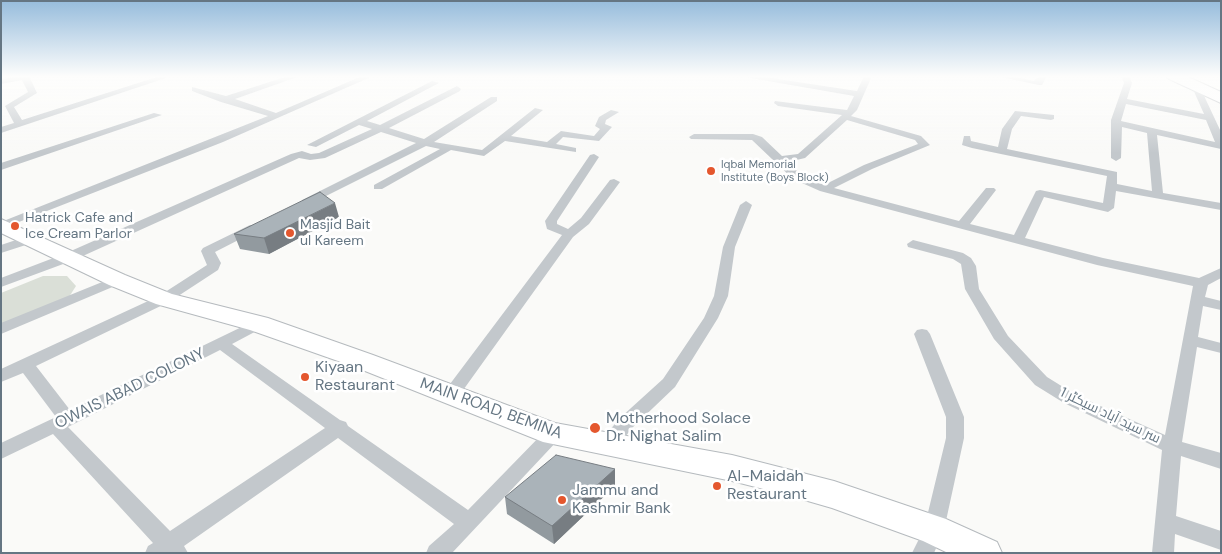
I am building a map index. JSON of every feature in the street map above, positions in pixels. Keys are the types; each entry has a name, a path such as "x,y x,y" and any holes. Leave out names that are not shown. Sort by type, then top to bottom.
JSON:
{"main road":[{"name":"MAIN ROAD, BEMINA","path":"2,225 116,280 164,299 259,324 364,360 450,396 553,434 732,468 788,482 834,495 929,541 985,553"}],"street":[{"path":"17,102 9,106 20,125"},
{"path":"1,130 90,102"},
{"path":"230,102 274,115"},
{"path":"2,225 219,140 306,102"},
{"path":"312,145 399,102"},
{"path":"1,283 69,256 295,156 302,154 310,157 321,156 380,129 432,102"},
{"path":"293,208 426,143 490,102"},
{"path":"780,160 801,156 847,115 854,102"},
{"path":"1116,158 1116,120 1122,102"},
{"path":"1126,102 1209,118"},
{"path":"1202,102 1221,144"},
{"path":"778,103 847,115 918,138 926,145 868,167 824,189"},
{"path":"360,122 426,143 484,153 538,110"},
{"path":"549,146 561,134 596,139 607,127 600,126 602,119 614,112"},
{"path":"1002,152 1007,129 1018,113 1051,117"},
{"path":"1,167 157,115"},
{"path":"1117,123 1221,144"},
{"path":"1152,131 1158,195"},
{"path":"694,136 753,137 759,139 797,177 824,189 962,226 1201,283 1221,272"},
{"path":"505,138 572,150"},
{"path":"967,138 966,143 969,144 1113,174 1108,208 1040,193 1018,240"},
{"path":"378,187 450,148"},
{"path":"569,234 551,226 551,221 594,156"},
{"path":"450,396 569,234 585,221 614,182"},
{"path":"1110,186 1221,207"},
{"path":"962,226 990,190"},
{"path":"609,444 626,423 669,383 712,318 721,296 728,247 746,206"},
{"path":"1,376 164,299 213,267 208,251 213,247 258,225"},
{"path":"1,249 31,239"},
{"name":"سر سید آباد سیکٹر 1","path":"913,244 958,256 966,261 969,266 972,289 1002,339 1041,381 1070,399 1172,446"},
{"path":"1,330 116,280"},
{"name":"سر سید آباد سیکٹر 1","path":"1163,553 1172,446 1201,283"},
{"path":"1197,300 1221,306"},
{"name":"OWAIS ABAD COLONY","path":"1,452 259,324"},
{"path":"922,334 955,417 954,438 929,541"},
{"path":"1190,340 1221,348"},
{"path":"222,344 340,427 469,523"},
{"path":"25,364 62,422 168,550 340,427"},
{"path":"437,553 469,523 553,434"},
{"path":"1172,446 1221,461"},
{"path":"1167,522 1221,541"}],"shaded area":[{"path":"43,276 67,276 76,286 69,297 1,324 1,293"}],"building":[{"path":"320,192 335,203 264,238 234,234"},
{"path":"556,455 615,469 552,526 505,497"}],"place":[{"name":"Iqbal Memorial Institute (Boys Block)","path":"711,171"},
{"name":"Hatrick Cafe and Ice Cream Parlor","path":"15,226"},
{"name":"Masjid Bait ul Kareem","path":"290,233"},
{"name":"Kiyaan Restaurant","path":"305,377"},
{"name":"Motherhood Solace Dr. Nighat Salim","path":"595,428"},
{"name":"Al-Maidah Restaurant","path":"717,486"},
{"name":"Jammu and Kashmir Bank","path":"562,500"}]}
